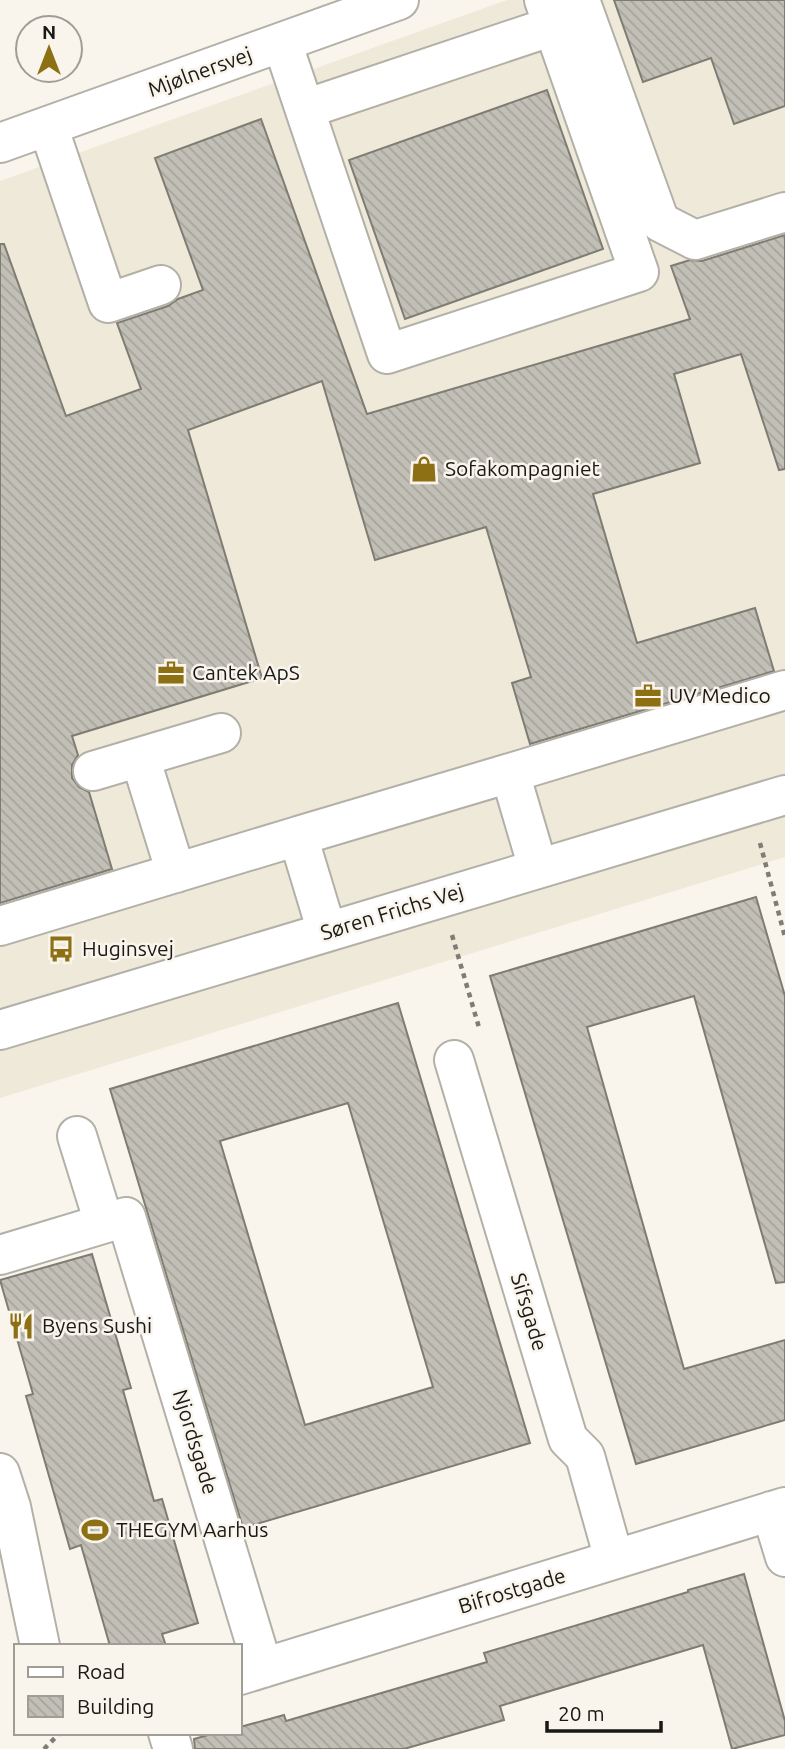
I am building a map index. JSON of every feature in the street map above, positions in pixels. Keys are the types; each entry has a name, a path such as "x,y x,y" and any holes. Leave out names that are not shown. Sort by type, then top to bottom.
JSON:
{"street":[{"name":"Mjølnersvej","path":"0,143 399,0"},
{"path":"580,0 660,222 695,240 785,212"},
{"path":"282,42 387,354 639,272 549,13 305,109"},
{"path":"48,126 108,303 161,285"},
{"path":"0,926 785,690"},
{"path":"93,771 221,733"},
{"path":"140,757 176,873"},
{"path":"510,773 538,868"},
{"name":"Søren Frichs Vej","path":"0,1030 767,800"},
{"path":"299,836 327,932"},
{"name":"Sifsgade","path":"454,1060 568,1439 585,1456 614,1559"},
{"name":"Njordsgade","path":"77,1136 115,1220 252,1672"},
{"path":"0,1255 115,1220"},
{"path":"0,1473 11,1507 40,1644"},
{"path":"778,1509 785,1557"},
{"name":"Bifrostgade","path":"252,1672 778,1509"}],"path":[{"path":"767,800 785,937"},
{"path":"441,898 485,1051 454,1060"},
{"path":"44,1749 59,1735"}],"shaded area":[{"path":"507,0 785,0 785,857 0,1098 0,181"}],"building":[{"path":"614,0 785,0 785,106 734,124 711,58 643,82"},
{"path":"547,90 603,249 405,319 349,160"},
{"path":"261,119 367,414 690,319 671,266 690,260 702,261 785,235 785,469 779,470 741,354 674,374 700,463 593,494 637,643 755,608 774,671 530,744 512,683 531,677 486,527 375,560 322,381 188,430 262,678 72,736 78,755 72,765 72,778 79,787 89,792 112,869 0,903 0,244 4,244 66,416 141,389 117,323 168,306 178,299 203,290 155,158"},
{"path":"756,897 785,996 785,1282 776,1283 694,996 587,1027 684,1369 785,1340 785,1420 636,1464 490,976"},
{"path":"398,1003 530,1443 243,1528 110,1089","holes":["348,1103 433,1387 305,1425 220,1141"]},
{"path":"92,1254 131,1388 123,1390 154,1501 162,1499 198,1623 162,1634 165,1644 109,1644 81,1545 70,1549 26,1396 33,1394 0,1280"},
{"path":"744,1574 785,1721 785,1735 732,1749 703,1645 500,1706 504,1720 404,1749 195,1749 194,1739 208,1735 242,1735 242,1726 284,1715 286,1721 487,1662 484,1653"}],"place":[{"name":"Sofakompagniet","path":"424,469"},
{"name":"Cantek ApS","path":"171,673"},
{"name":"UV Medico","path":"648,696"},
{"name":"Huginsvej","path":"61,949"},
{"name":"Byens Sushi","path":"21,1326"},
{"name":"THEGYM Aarhus","path":"95,1530"}]}
